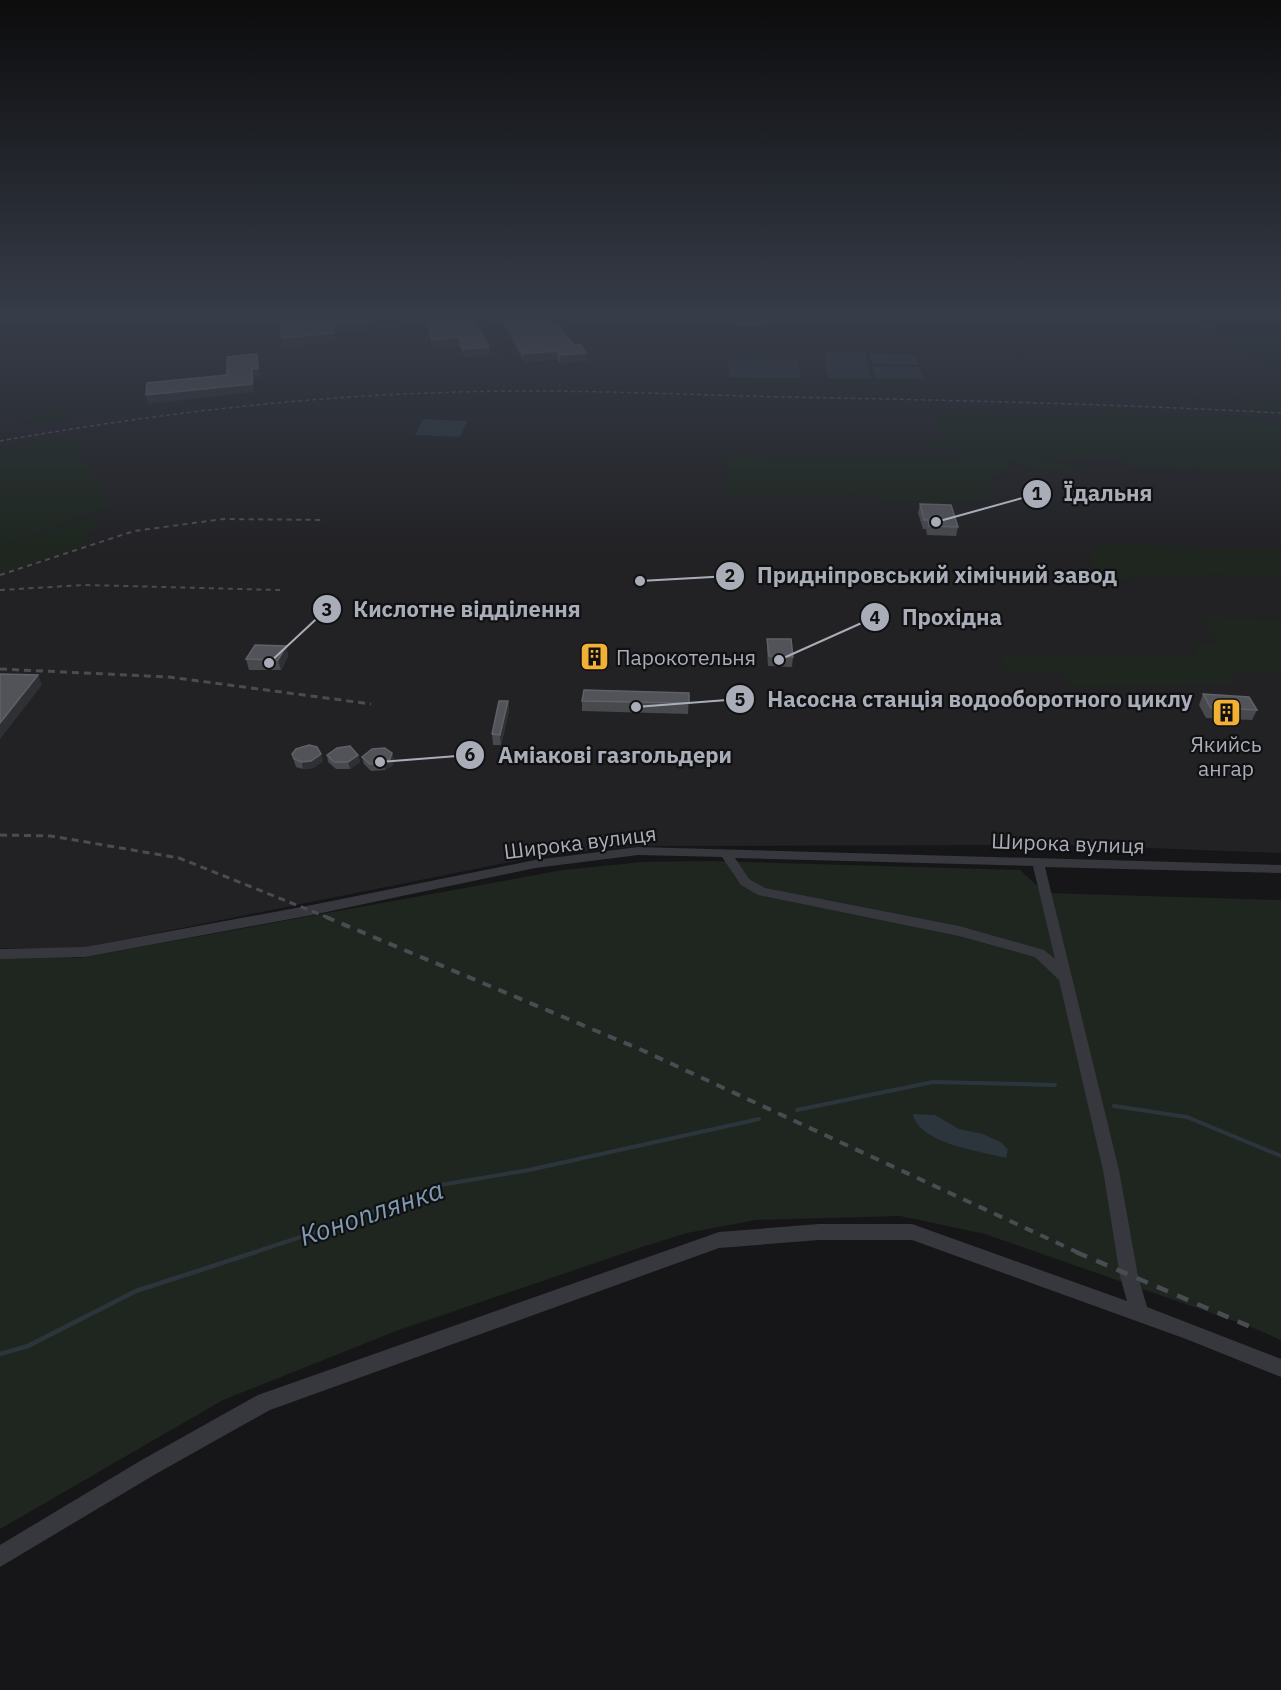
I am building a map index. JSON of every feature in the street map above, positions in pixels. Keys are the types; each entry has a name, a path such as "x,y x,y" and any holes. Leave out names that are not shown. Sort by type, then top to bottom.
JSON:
{"street":[{"name":"Широка вулиця","path":"0,954 85,952 312,910 536,864 638,851 1281,869"},
{"path":"725,852 745,882 762,892 959,931 1039,953 1065,977"},
{"path":"1038,861 1111,1170 1129,1276 1140,1314"},
{"path":"0,1557 147,1468 265,1402 719,1240 819,1232 912,1232 1140,1314 1281,1368"}],"shaded area":[{"path":"0,395 1281,395 1281,853 1070,845 637,846 535,857 82,948 0,948"},
{"path":"1187,398 1281,401 1281,412 1223,406"},
{"path":"65,408 65,413 71,418 0,426 38,418 49,410"},
{"path":"1094,410 1281,421 1281,470 1127,467 1120,459 1039,460 1101,470 1054,472 1032,469 1009,461 1008,473 990,477 991,499 944,502 898,501 853,495 796,498 725,496 723,452 794,459 958,459 954,448 924,447 921,444 926,440 942,440 935,418 941,412 1062,414 1063,417 1096,419"},
{"path":"423,419 468,421 460,437 415,435"},
{"path":"68,436 78,436 83,441 77,447 92,470 109,507 0,546 0,451"},
{"path":"92,517 100,522 89,533 87,545 0,575 0,548"},
{"path":"1098,544 1281,549 1281,579 1213,575 1099,581 1089,558"},
{"path":"1203,617 1281,620 1281,672 1233,671 1235,685 1070,686 1061,671 1007,672 1000,654 1199,656 1192,644 1218,645"},
{"path":"708,861 1020,870 1045,893 1281,900 1281,1340 1251,1327 985,1234 900,1216 755,1220 687,1233 642,1247 396,1331 223,1400 0,1529 0,956 80,958 563,870 643,862"},
{"path":"913,1114 935,1115 959,1129 983,1134 1002,1143 1008,1150 1006,1158 952,1145 938,1139 918,1124"}],"building":[{"path":"920,504 951,505 958,527 929,526 928,520 924,520"},
{"path":"767,639 791,639 793,657 769,656"},
{"path":"255,645 286,646 278,660 246,659"},
{"path":"0,674 38,675 0,723"},
{"path":"584,690 689,693 689,703 582,701"},
{"path":"1203,694 1249,697 1257,710 1211,708"},
{"path":"499,701 508,701 500,735 492,734"},
{"path":"309,745 317,747 321,754 311,761 302,762 294,759 292,754 296,749"},
{"path":"350,746 358,755 348,762 334,762 327,755 337,748"},
{"path":"385,748 392,753 390,759 384,763 370,764 362,757 372,749"}],"waterway":[{"name":"Коноплянка","path":"797,1110 933,1082 1055,1085"},
{"name":"Коноплянка","path":"1114,1106 1187,1117 1281,1156"},
{"name":"Коноплянка","path":"252,1253 352,1220 440,1185 529,1170 759,1119"},
{"name":"Коноплянка","path":"0,1354 28,1346 136,1291 256,1252"}],"railway":[{"path":"0,441 160,416 379,395"},
{"path":"708,395 970,401 1281,413"},
{"path":"0,575 134,531 224,519 325,520"},
{"path":"0,590 85,585 280,590"},
{"path":"0,669 169,677 371,704"},
{"path":"0,835 51,836 179,858 329,918"},
{"path":"326,917 644,1051 1079,1253"},
{"path":"1076,1252 1251,1327"}],"place":[{"name":"Їдальня","path":"936,522"},
{"name":"Придніпровський хімічний завод","path":"640,581"},
{"name":"Парокотельня","path":"595,657"},
{"name":"Прохідна","path":"779,660"},
{"name":"Кислотне відділення","path":"269,663"},
{"name":"Насосна станція водооборотного циклу","path":"636,707"},
{"name":"Якийсь ангар","path":"1226,713"},
{"name":"Аміакові газгольдери","path":"380,762"}]}
